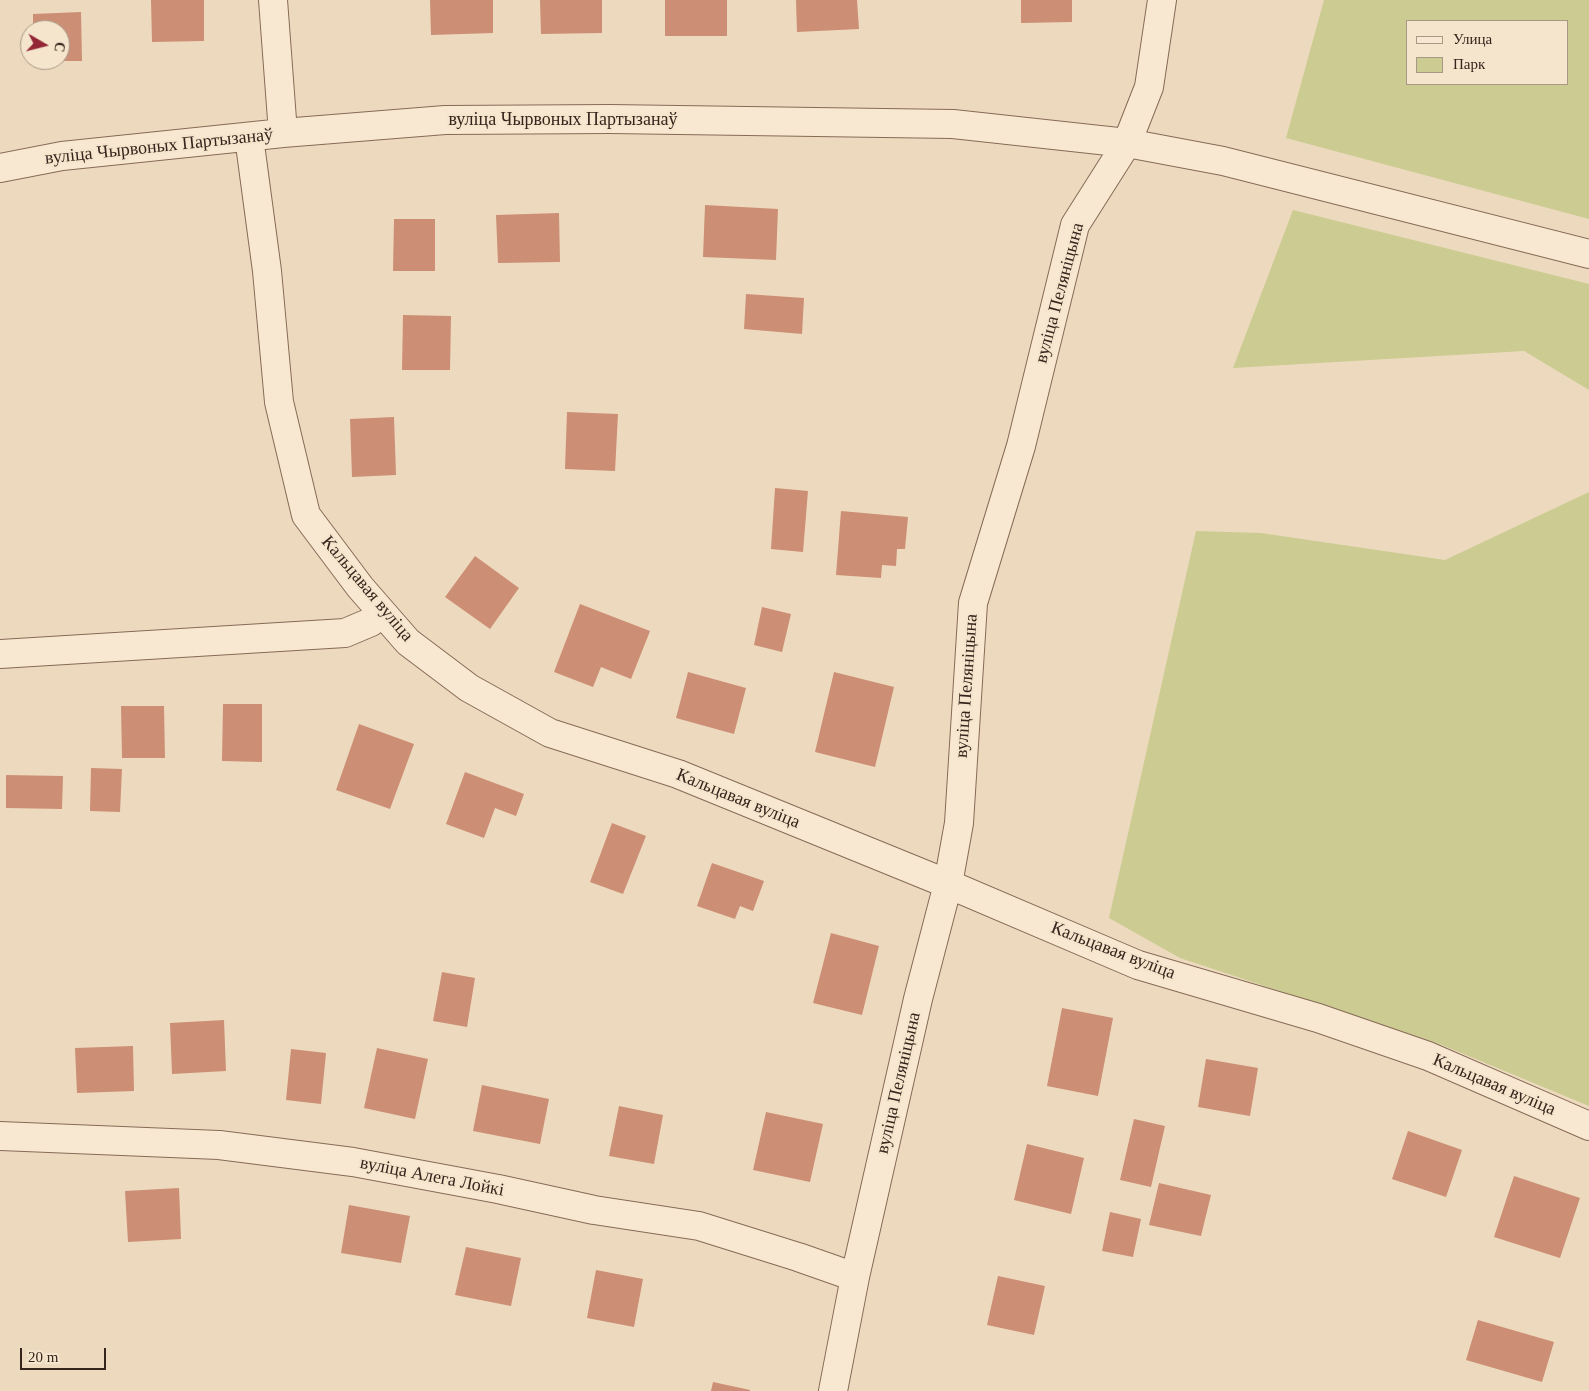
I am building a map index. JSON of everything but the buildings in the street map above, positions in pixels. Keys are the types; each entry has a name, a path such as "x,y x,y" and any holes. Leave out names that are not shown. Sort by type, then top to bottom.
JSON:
{"street":[{"path":"274,0 283,133"},
{"name":"вуліца Пеляніцына","path":"833,1391 855,1277 916,1009 948,884 959,823 973,603 1021,446 1075,225 1127,143 1149,87 1162,0"},
{"name":"вуліца Чырвоных Партызанаў","path":"0,168 62,156 283,133 445,120 610,119 953,124 1127,143 1223,161 1589,254"},
{"name":"Кальцавая вуліца","path":"249,138 267,271 279,402 306,515 360,587 408,642 469,688 550,733 678,774 948,884 1138,965 1318,1018 1418,1053 1589,1126"},
{"path":"0,654 345,633 371,622 382,613"},
{"name":"вуліца Алега Лойкі","path":"0,1136 219,1145 353,1162 498,1189 594,1210 699,1226 855,1277"}],"green space":[{"path":"1324,0 1589,0 1589,219 1286,138"},
{"path":"1293,210 1589,284 1589,390 1524,351 1233,368"},
{"path":"1589,492 1589,1106 1442,1045 1180,958 1109,918 1196,531 1261,533 1445,560"}]}
